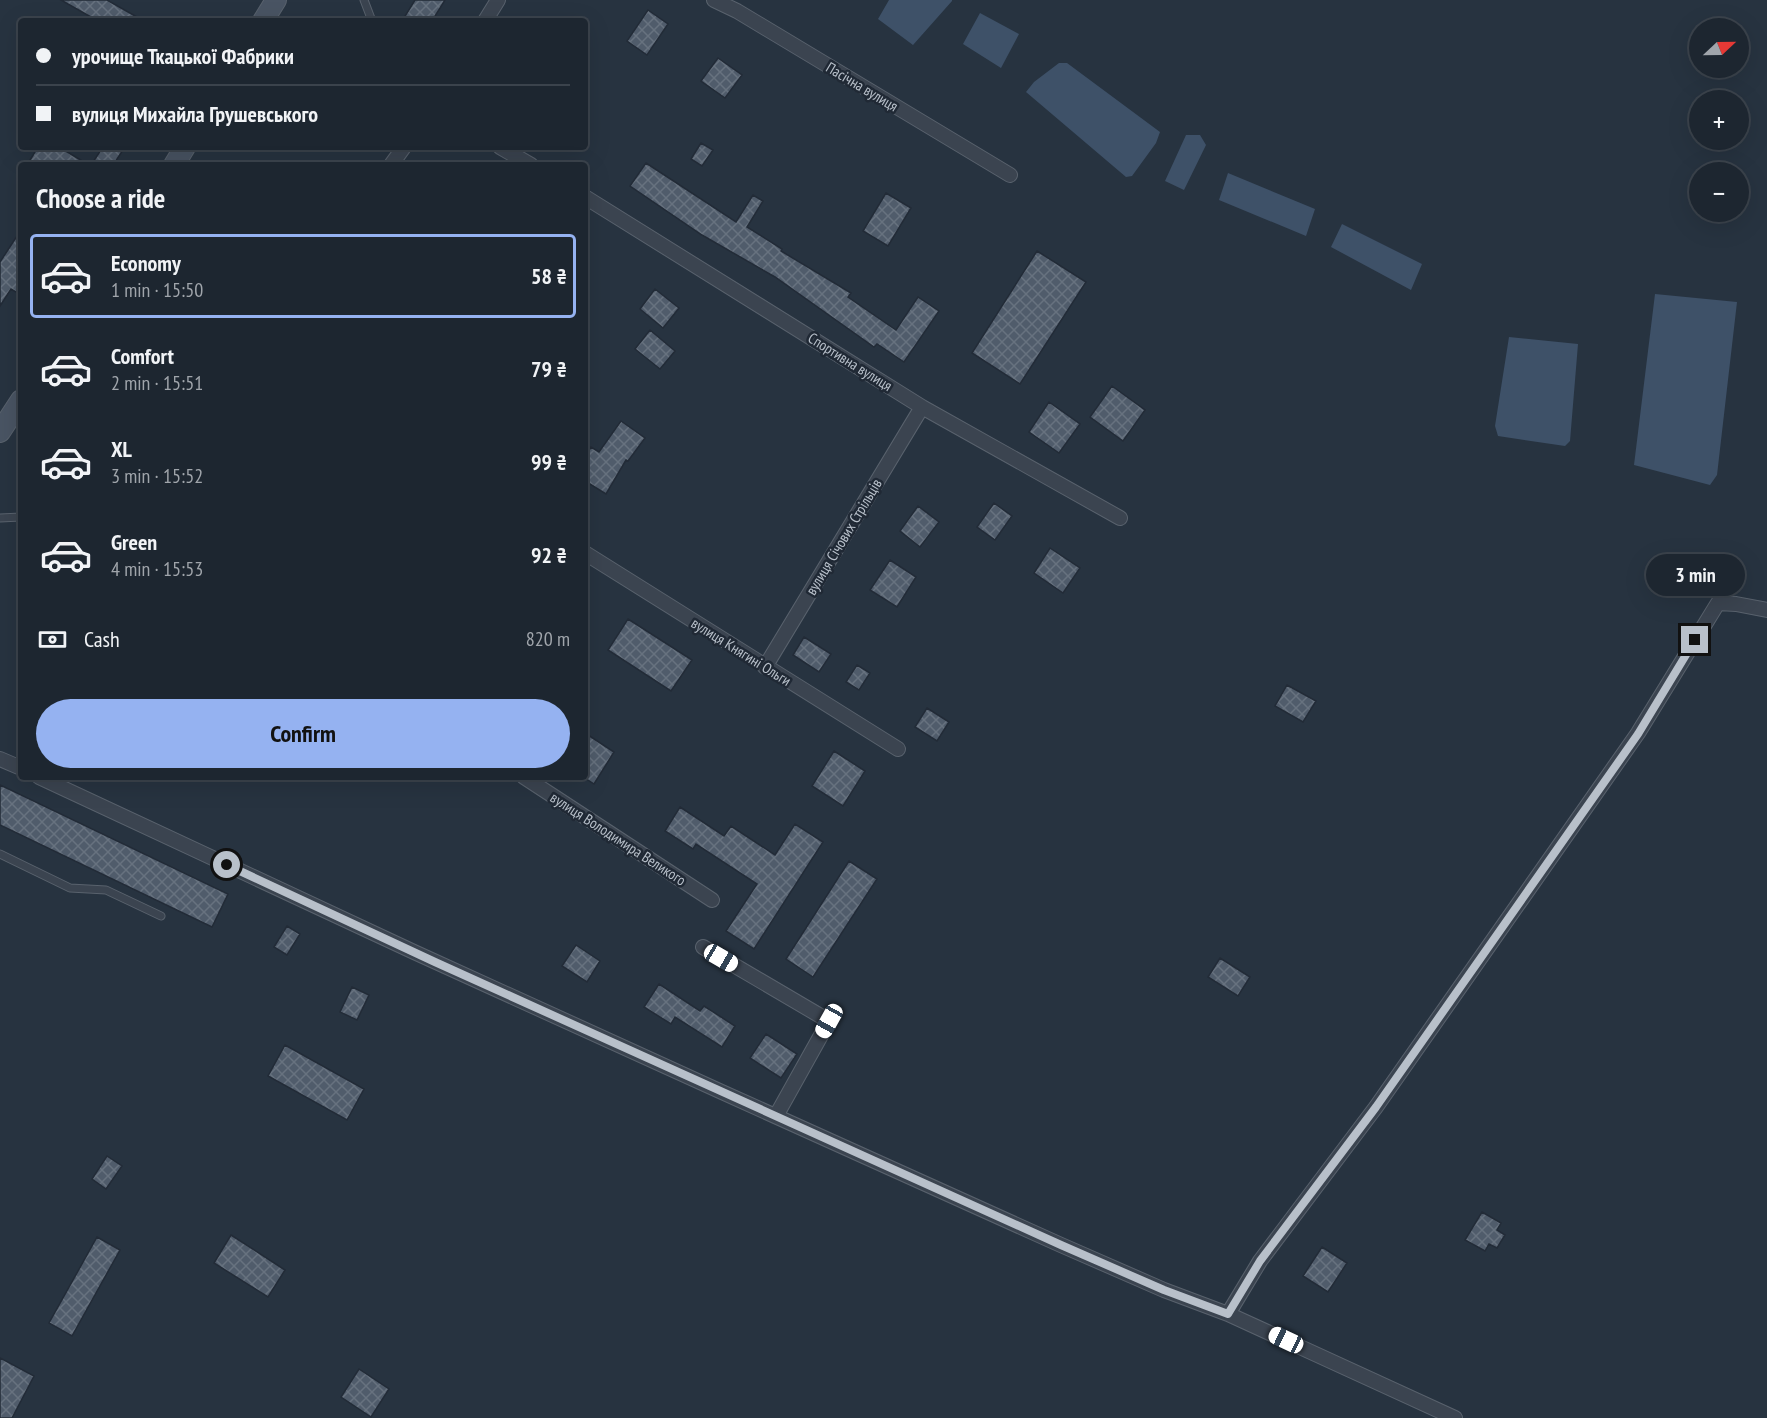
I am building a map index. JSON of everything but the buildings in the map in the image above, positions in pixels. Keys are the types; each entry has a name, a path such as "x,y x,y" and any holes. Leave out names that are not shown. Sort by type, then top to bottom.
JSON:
{"main road":[{"path":"265,18 276,0"},
{"path":"0,432 18,405"}],"street":[{"path":"487,18 498,0"},
{"name":"Пасічна вулиця","path":"714,0 1011,175"},
{"path":"505,150 526,162"},
{"name":"Спортивна вулиця","path":"588,199 922,407 1120,518"},
{"name":"вулиця Січових Стрільців","path":"765,667 922,407"},
{"name":"вулиця Княгині Ольги","path":"588,555 898,749"},
{"path":"1228,1314 1260,1261 1376,1107 1638,734 1718,603 1767,610"},
{"path":"0,759 18,767"},
{"path":"45,780 425,957 776,1116 1143,1281 1228,1314 1455,1418"},
{"name":"вулиця Володимира Великого","path":"529,780 712,900"},
{"path":"703,947 829,1021 776,1116"}],"lane":[{"path":"364,0 371,18"},
{"path":"0,518 18,517"},
{"path":"0,854 70,888 106,890 161,916"}],"water":[{"path":"889,0 952,1 913,45 878,19"},
{"path":"980,13 1019,34 1001,68 963,44"},
{"path":"1059,63 1067,63 1160,132 1156,143 1132,176 1126,177 1026,92 1034,82"},
{"path":"1186,135 1200,135 1206,145 1184,190 1165,181"},
{"path":"1228,173 1315,209 1306,236 1219,200"},
{"path":"1342,224 1422,264 1411,290 1331,247"},
{"path":"1655,294 1737,302 1717,475 1710,485 1634,465"},
{"path":"1509,337 1578,344 1570,441 1565,446 1498,436 1495,426"}],"route":[{"path":"227,865 435,962 1061,1245 1164,1290 1228,1314 1260,1261 1376,1107 1638,734 1695,640"}]}
